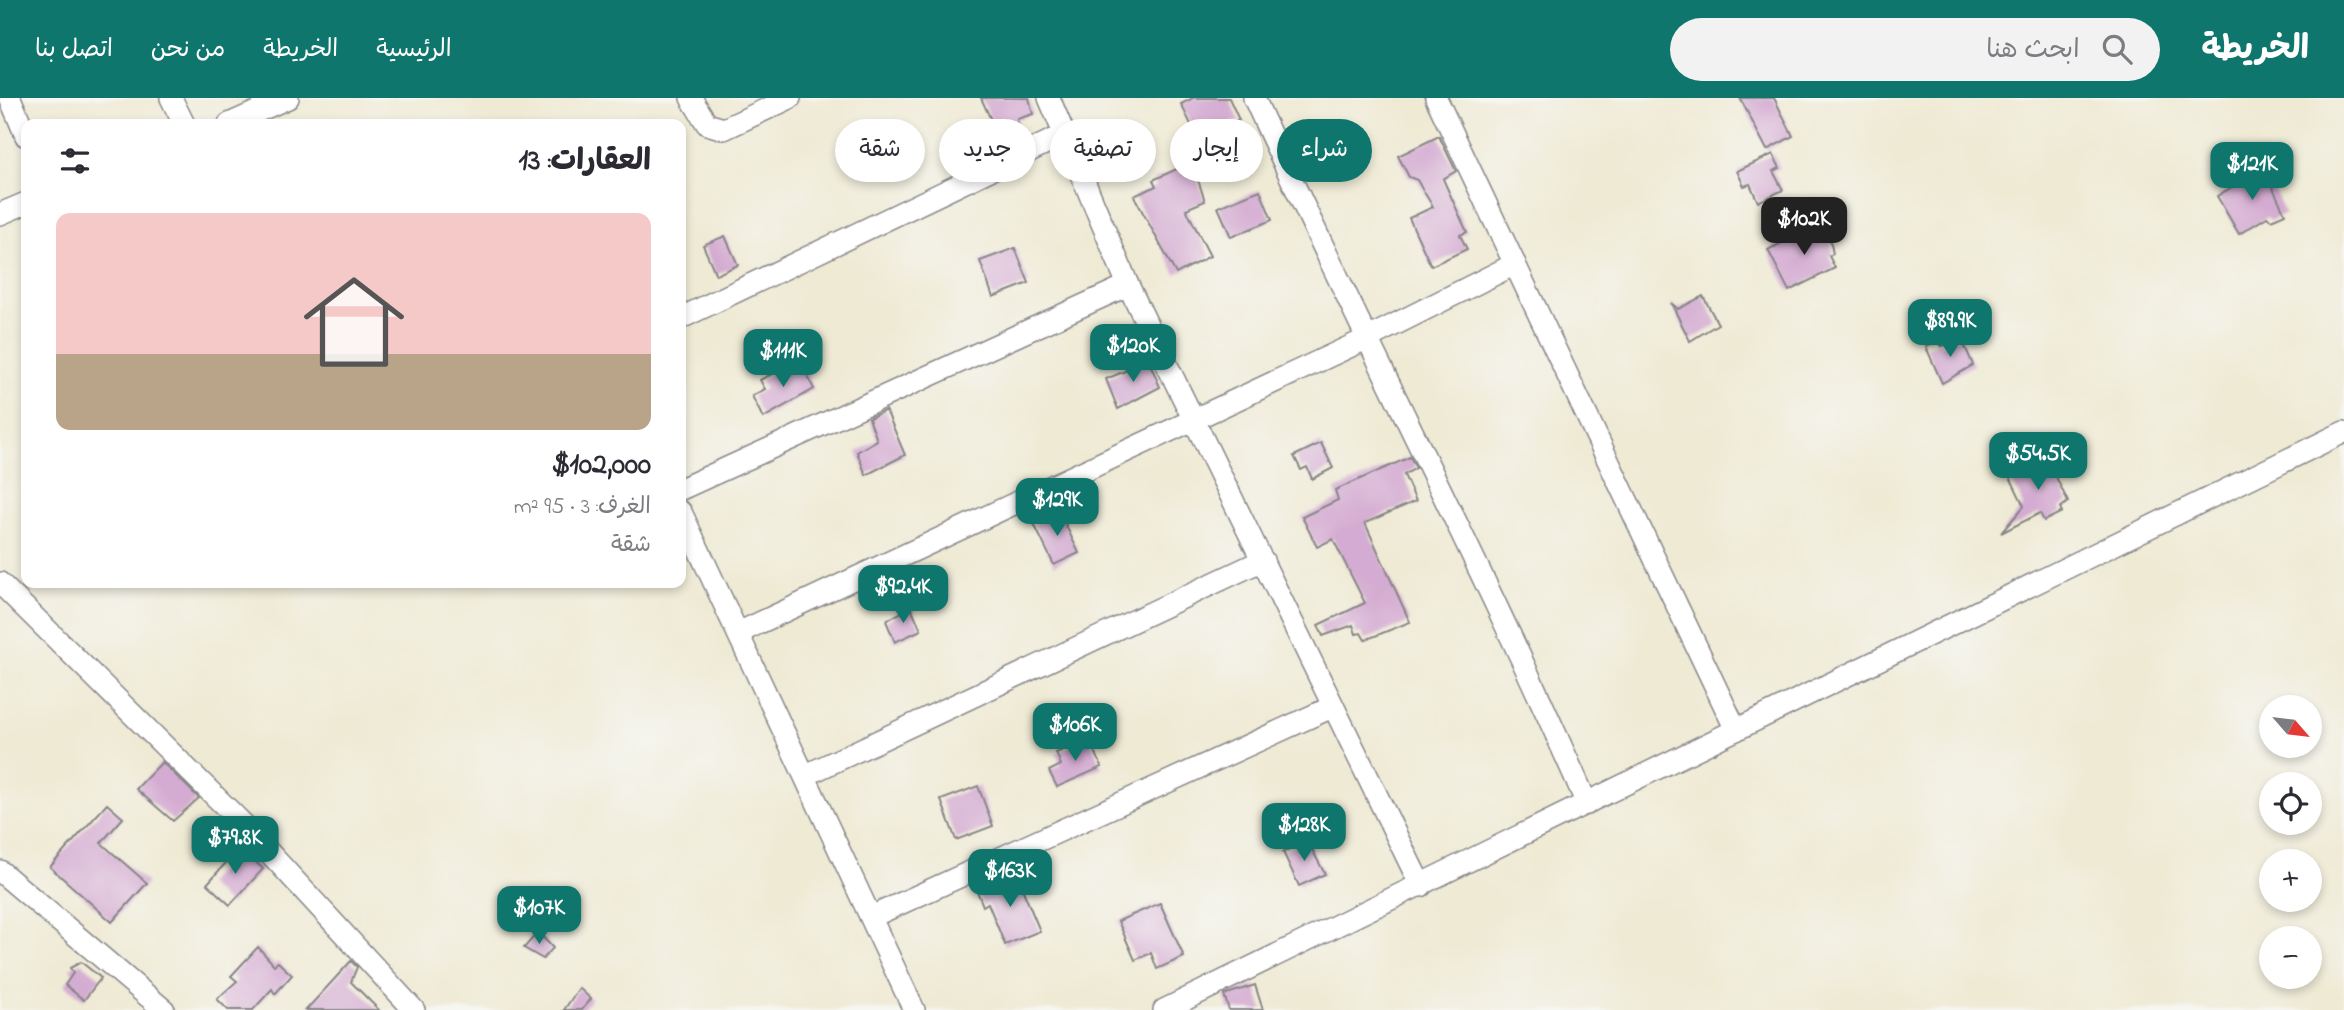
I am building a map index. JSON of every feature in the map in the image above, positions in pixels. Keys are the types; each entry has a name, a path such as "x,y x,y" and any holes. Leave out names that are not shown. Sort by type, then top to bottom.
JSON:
{"street":[{"path":"10,98 21,124"},
{"path":"171,98 182,119"},
{"path":"240,119 288,98"},
{"path":"691,98 707,124 724,129 790,98"},
{"path":"1049,98 1057,119"},
{"path":"1254,98 1366,339 1542,700 1587,804"},
{"path":"1436,98 1736,730"},
{"path":"686,316 1050,141"},
{"path":"1083,182 1128,285 1421,886"},
{"path":"0,214 21,205"},
{"path":"738,633 1366,339 1515,264"},
{"path":"686,487 1128,285"},
{"path":"1164,1010 2344,432"},
{"path":"686,523 914,1010"},
{"path":"806,775 1263,560"},
{"path":"0,583 243,824 414,1010"},
{"path":"871,917 1332,707"},
{"path":"0,871 164,1010"}],"building":[{"path":"981,98 1029,98 1033,114 1017,119 991,119"},
{"path":"1193,98 1229,98 1239,119 1188,119 1181,104"},
{"path":"1740,98 1774,98 1793,136 1767,150"},
{"path":"1439,136 1456,171 1443,179 1467,232 1460,235 1467,249 1431,266 1409,218 1433,207 1417,180 1409,177 1398,156"},
{"path":"1773,154 1780,168 1773,171 1783,190 1758,202 1750,184 1744,186 1737,171"},
{"path":"2282,171 2273,188 2285,214 2271,220 2267,217 2239,234 2217,196 2244,180 2249,182"},
{"path":"1170,172 1170,182 1199,182 1205,201 1186,209 1210,256 1176,274 1134,196 1156,186 1156,179"},
{"path":"1260,190 1272,220 1231,237 1218,207"},
{"path":"1821,223 1831,244 1833,254 1829,256 1835,268 1789,291 1768,250"},
{"path":"725,236 738,265 716,275 703,245"},
{"path":"1015,248 1029,283 993,297 980,261"},
{"path":"1703,296 1718,324 1690,341 1671,303 1678,309"},
{"path":"1961,337 1973,365 1942,383 1926,347 1938,342 1942,346"},
{"path":"800,360 814,389 763,418 752,396 765,389 760,380"},
{"path":"1149,361 1160,387 1118,409 1106,379"},
{"path":"886,410 905,455 866,475 857,452 877,440 869,418"},
{"path":"1321,443 1333,468 1312,479 1307,467 1301,470 1294,456"},
{"path":"2045,454 2068,502 2060,508 2062,512 2044,521 2040,513 2001,533 2024,506 2010,477 2022,471 2019,467"},
{"path":"1410,457 1416,468 1404,475 1416,501 1365,523 1410,622 1365,640 1361,633 1356,634 1353,625 1323,636 1318,625 1365,603 1333,539 1317,547 1302,517 1338,500 1335,490"},
{"path":"1059,511 1079,553 1054,565 1034,524"},
{"path":"911,607 921,630 895,642 886,621"},
{"path":"1089,738 1102,767 1057,787 1049,771 1061,765 1056,753"},
{"path":"162,762 199,798 173,821 136,789"},
{"path":"978,786 993,826 956,840 941,800"},
{"path":"107,804 123,818 101,843 147,883 112,922 50,867"},
{"path":"1307,840 1325,874 1299,886 1283,852"},
{"path":"240,847 263,869 230,905 207,884"},
{"path":"1016,874 1040,931 1005,945 988,903 983,906 977,891"},
{"path":"1160,903 1184,957 1157,969 1151,953 1135,960 1118,921"},
{"path":"538,932 553,948 543,959 524,948"},
{"path":"258,947 274,965 278,962 292,975 275,994 272,989 253,1010 228,1010 217,999 237,981 231,976"},
{"path":"351,961 357,967 351,982 379,1010 306,1010"},
{"path":"81,962 101,978 84,1000 65,985 73,973 70,968"},
{"path":"1255,985 1263,1010 1229,1010 1224,995"},
{"path":"579,988 591,999 582,1010 564,1010"}]}
